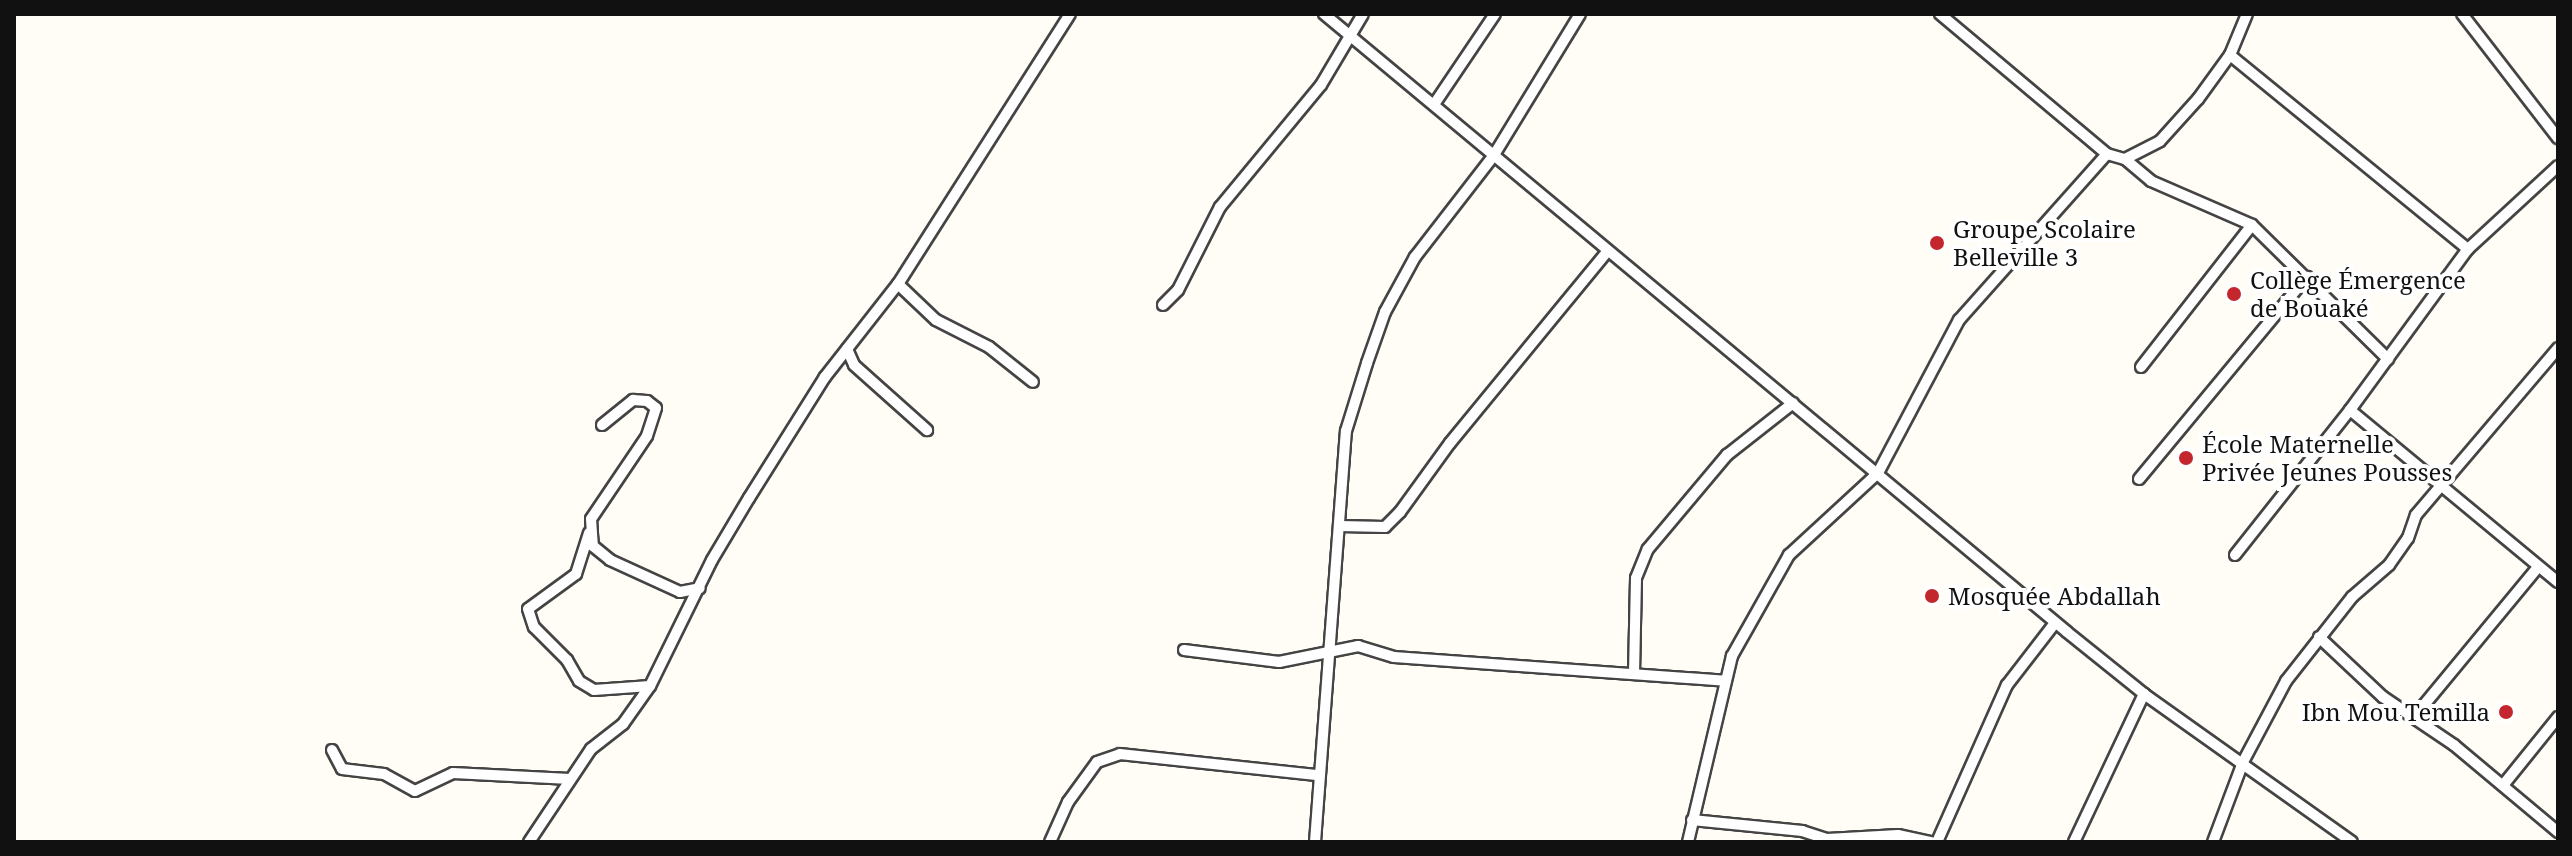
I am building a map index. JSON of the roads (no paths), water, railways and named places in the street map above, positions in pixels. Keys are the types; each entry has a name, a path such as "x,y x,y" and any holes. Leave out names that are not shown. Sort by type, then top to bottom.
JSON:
{"street":[{"path":"529,842 553,813 557,794 591,749 623,724 650,686 749,498 847,349 898,284 1070,14"},
{"path":"1324,14 1435,103 1606,253 1878,473 2055,623 2144,694 2352,842"},
{"path":"1163,305 1178,290 1220,207 1321,85 1363,14"},
{"path":"1435,103 1495,14"},
{"path":"1315,842 1316,775 1331,651 1346,431 1385,312 1415,257 1494,155 1580,14"},
{"path":"1940,14 1999,68 2087,131 2107,154 2125,159 2151,181 2252,225 2388,359"},
{"path":"2125,159 2160,141 2230,55 2247,14"},
{"path":"2462,14 2558,138"},
{"path":"2230,55 2468,249"},
{"path":"1688,842 1732,656 1789,555 1878,473 1959,320 2107,154"},
{"path":"2235,555 2350,410 2468,249 2558,166"},
{"path":"2141,367 2252,225"},
{"path":"1340,526 1385,527 1400,512 1450,443 1606,253"},
{"path":"2139,479 2307,277"},
{"path":"898,284 936,320 989,347 1033,382"},
{"path":"2213,842 2243,762 2286,681 2319,637 2389,565 2408,538 2416,515 2558,348"},
{"path":"847,349 854,365 927,430"},
{"path":"602,425 633,400 647,401 656,408 647,436 591,519 576,574 528,609 534,627 567,660 579,681 594,690 650,686"},
{"path":"1634,674 1636,578 1648,549 1727,455 1793,403"},
{"path":"2350,410 2558,582"},
{"path":"591,519 593,546 610,560 680,592 700,588"},
{"path":"2414,717 2538,567"},
{"path":"1692,820 1827,839 1898,835 1934,842 2007,685 2055,623"},
{"path":"2319,637 2383,697 2504,784 2558,832"},
{"path":"1184,650 1279,662 1358,646 1394,657 1725,681"},
{"path":"2074,842 2144,694"},
{"path":"2504,784 2558,717"},
{"path":"332,750 342,769 384,774 415,791 453,773 570,779"},
{"path":"1050,842 1068,802 1097,762 1120,754 1316,775"},
{"path":"2329,842 2334,829"}],"place":[{"name":"Groupe Scolaire Belleville 3","path":"1937,243"},
{"name":"Collège Émergence de Bouaké","path":"2234,294"},
{"name":"École Maternelle Privée Jeunes Pousses","path":"2186,458"},
{"name":"Mosquée Abdallah","path":"1932,596"},
{"name":"Ibn Mou Temilla","path":"2506,712"}]}
